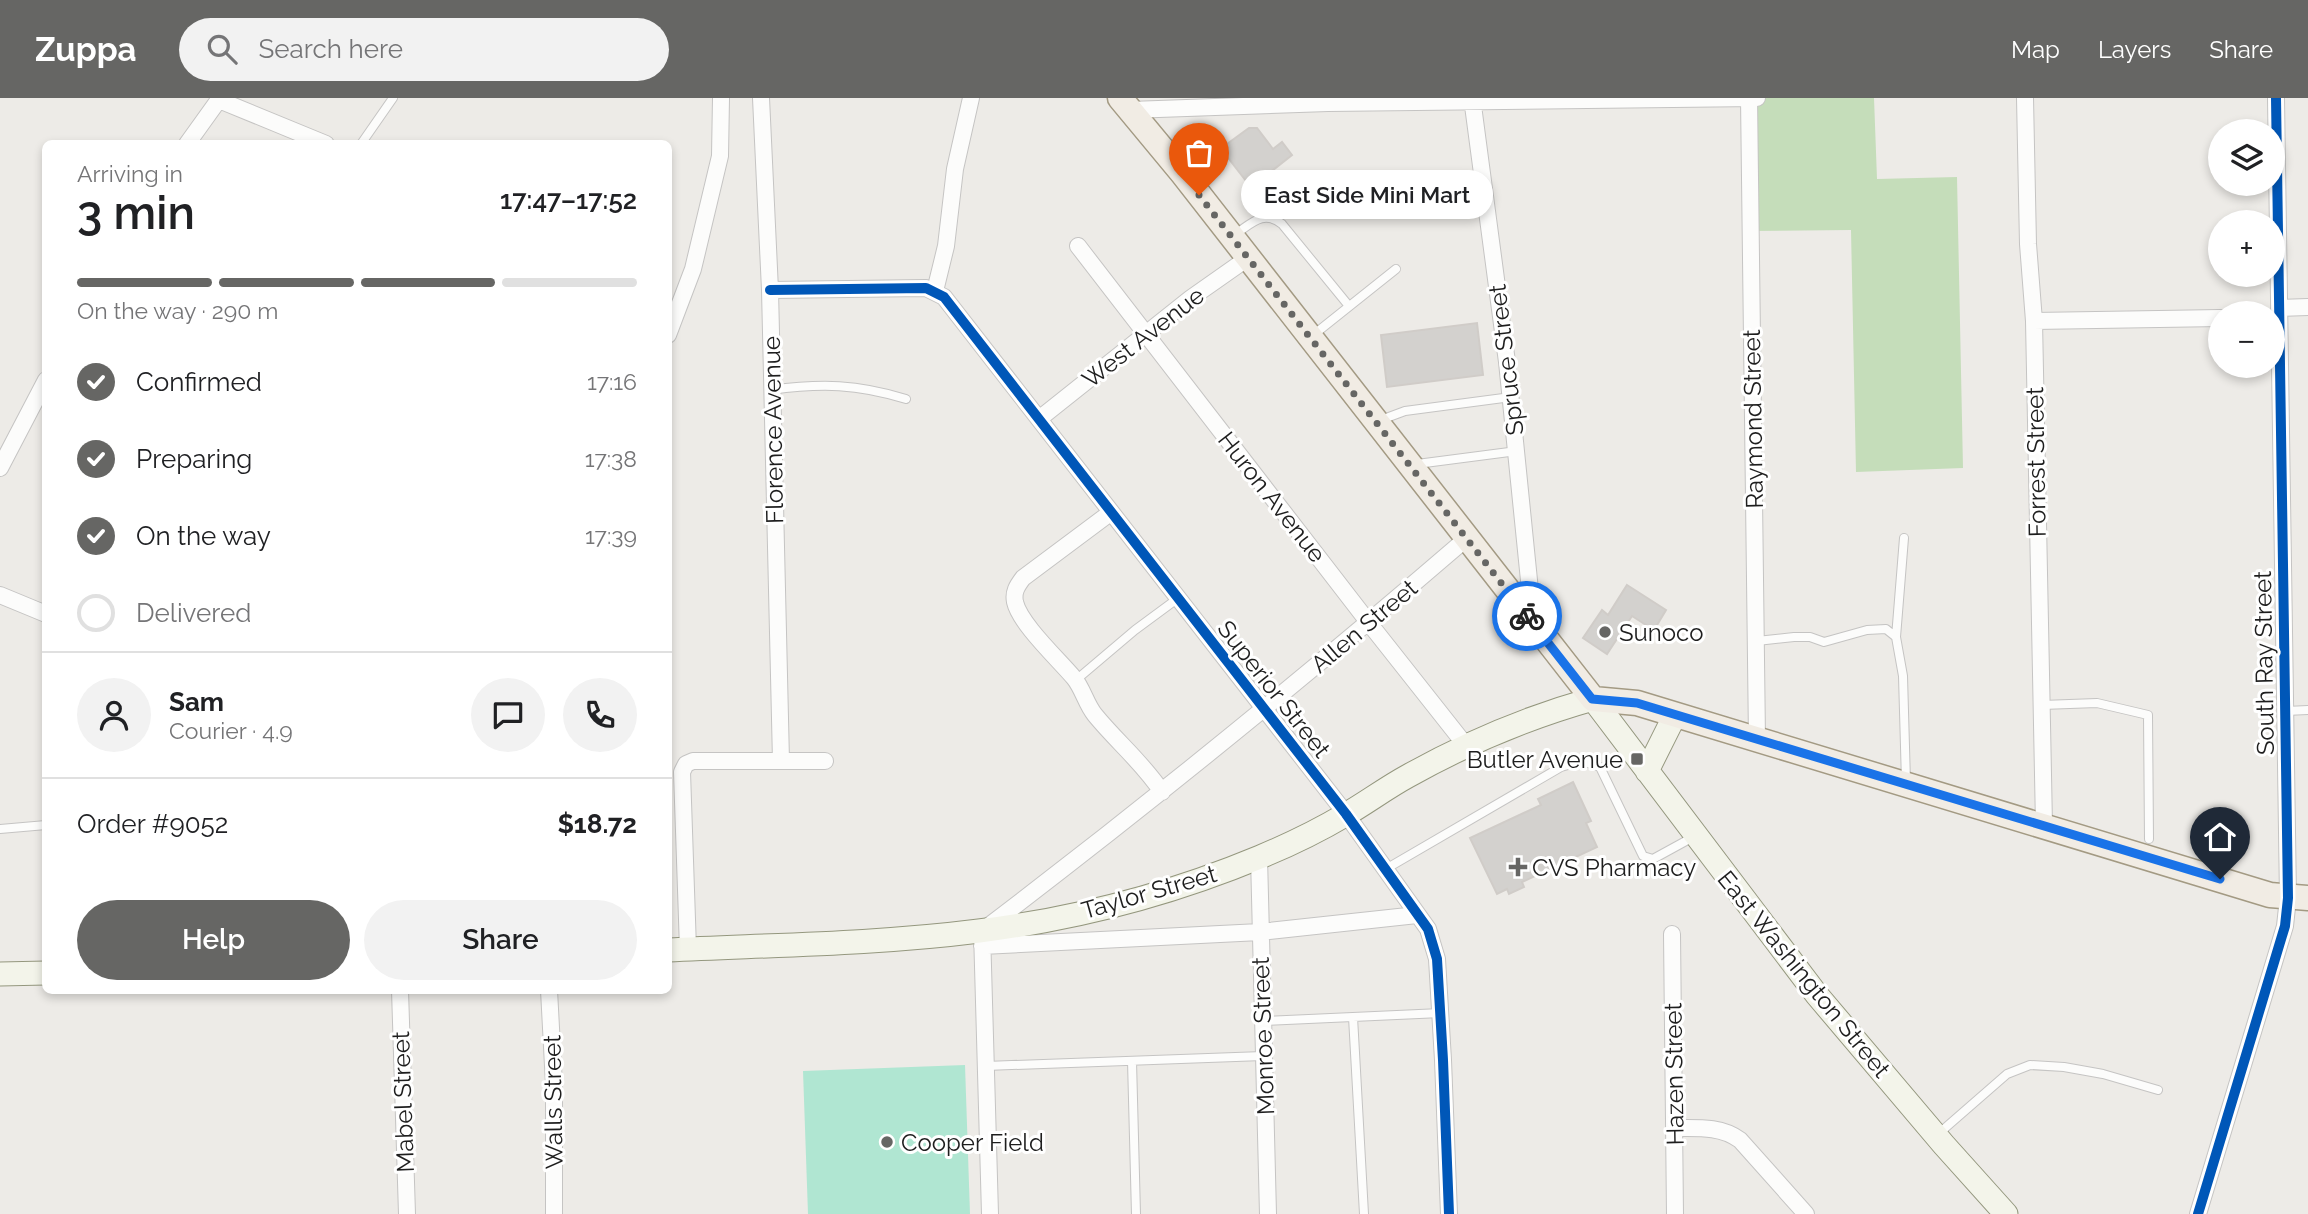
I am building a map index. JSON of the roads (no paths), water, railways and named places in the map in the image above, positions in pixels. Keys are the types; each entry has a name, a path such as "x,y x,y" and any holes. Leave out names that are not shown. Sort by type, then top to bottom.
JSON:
{"main road":[{"name":"East Washington Street","path":"1125,104 1467,538 1817,995 2006,1214"},
{"name":"Taylor Street","path":"678,949 920,937 982,938 1049,919 1134,900 1259,857 1346,814 1408,776 1467,747 1549,712 1592,699"},
{"path":"1592,699 1637,703 2270,895 2298,898"},
{"path":"1647,771 1675,715"},
{"path":"0,974 42,973"}],"street":[{"path":"672,324 693,269 720,156 721,98"},
{"name":"Florence Avenue","path":"761,98 770,290 781,761"},
{"path":"770,290 926,288 935,291 946,246 955,169 971,98"},
{"name":"Raymond Street","path":"1749,98 1757,739"},
{"path":"1125,104 1758,98"},
{"name":"Forrest Street","path":"2025,98 2028,244 2034,321 2044,825"},
{"name":"South Ray Street","path":"2276,98 2277,301"},
{"path":"190,140 220,99 317,140"},
{"name":"Spruce Street","path":"1472,100 1511,397 1533,624"},
{"name":"Huron Avenue","path":"1078,246 1368,623 1467,747"},
{"name":"West Avenue","path":"1039,419 1191,298 1248,258"},
{"name":"Superior Street","path":"935,291 944,297 1346,814 1418,915 1434,944 1441,1013 1449,1214"},
{"path":"2285,312 2308,307"},
{"path":"2034,321 2208,318"},
{"name":"South Ray Street","path":"2198,1214 2285,926 2298,898 2285,711 2278,378"},
{"path":"0,468 42,392"},
{"path":"1110,513 1023,578 1016,588 1014,599 1018,611 1076,680 1093,713 1143,765 1162,792"},
{"name":"Allen Street","path":"982,938 1264,710 1467,538"},
{"path":"0,595 42,612"},
{"path":"678,949 682,772 686,764 693,761 825,761"},
{"name":"Monroe Street","path":"1259,857 1268,1214"},
{"name":"Taylor Street","path":"982,938 1260,932 1418,915"},
{"name":"Hazen Street","path":"1672,934 1675,1214"},
{"path":"982,938 990,1214"},
{"name":"Mabel Street","path":"400,994 408,1214"},
{"name":"Walls Street","path":"549,994 554,1086 554,1214"},
{"path":"1674,1128 1717,1129 1732,1134 1741,1140 1806,1214"}],"lane":[{"path":"363,140 393,98"},
{"path":"1232,237 1263,217 1273,217 1282,224 1349,306"},
{"path":"1310,337 1396,269"},
{"path":"771,390 833,384 875,389 906,399"},
{"path":"1375,422 1405,411 1511,397"},
{"path":"1410,465 1517,451"},
{"path":"1904,538 1896,637 1903,676 1906,784"},
{"path":"1076,680 1177,599"},
{"path":"1757,641 1794,636 1810,637 1824,642 1867,630 1886,629 1896,637"},
{"path":"2042,705 2098,703 2148,715 2149,839"},
{"path":"2285,711 2308,710"},
{"path":"1384,870 1561,767 1582,761 1600,767 1643,856 1653,859 1695,836"},
{"path":"0,829 42,825"},
{"path":"1262,1021 1441,1013"},
{"path":"1353,1017 1364,1214"},
{"path":"986,1066 1264,1056"},
{"path":"1132,1061 1136,1214"},
{"path":"1936,1136 2007,1074 2029,1065 2064,1067 2103,1074 2158,1090"}],"place":[{"name":"East Side Mini Mart","path":"1199,195"},
{"name":"Sunoco","path":"1605,632"},
{"name":"Butler Avenue","path":"1637,759"},
{"name":"CVS Pharmacy","path":"1518,867"},
{"name":"Cooper Field","path":"887,1142"}]}
